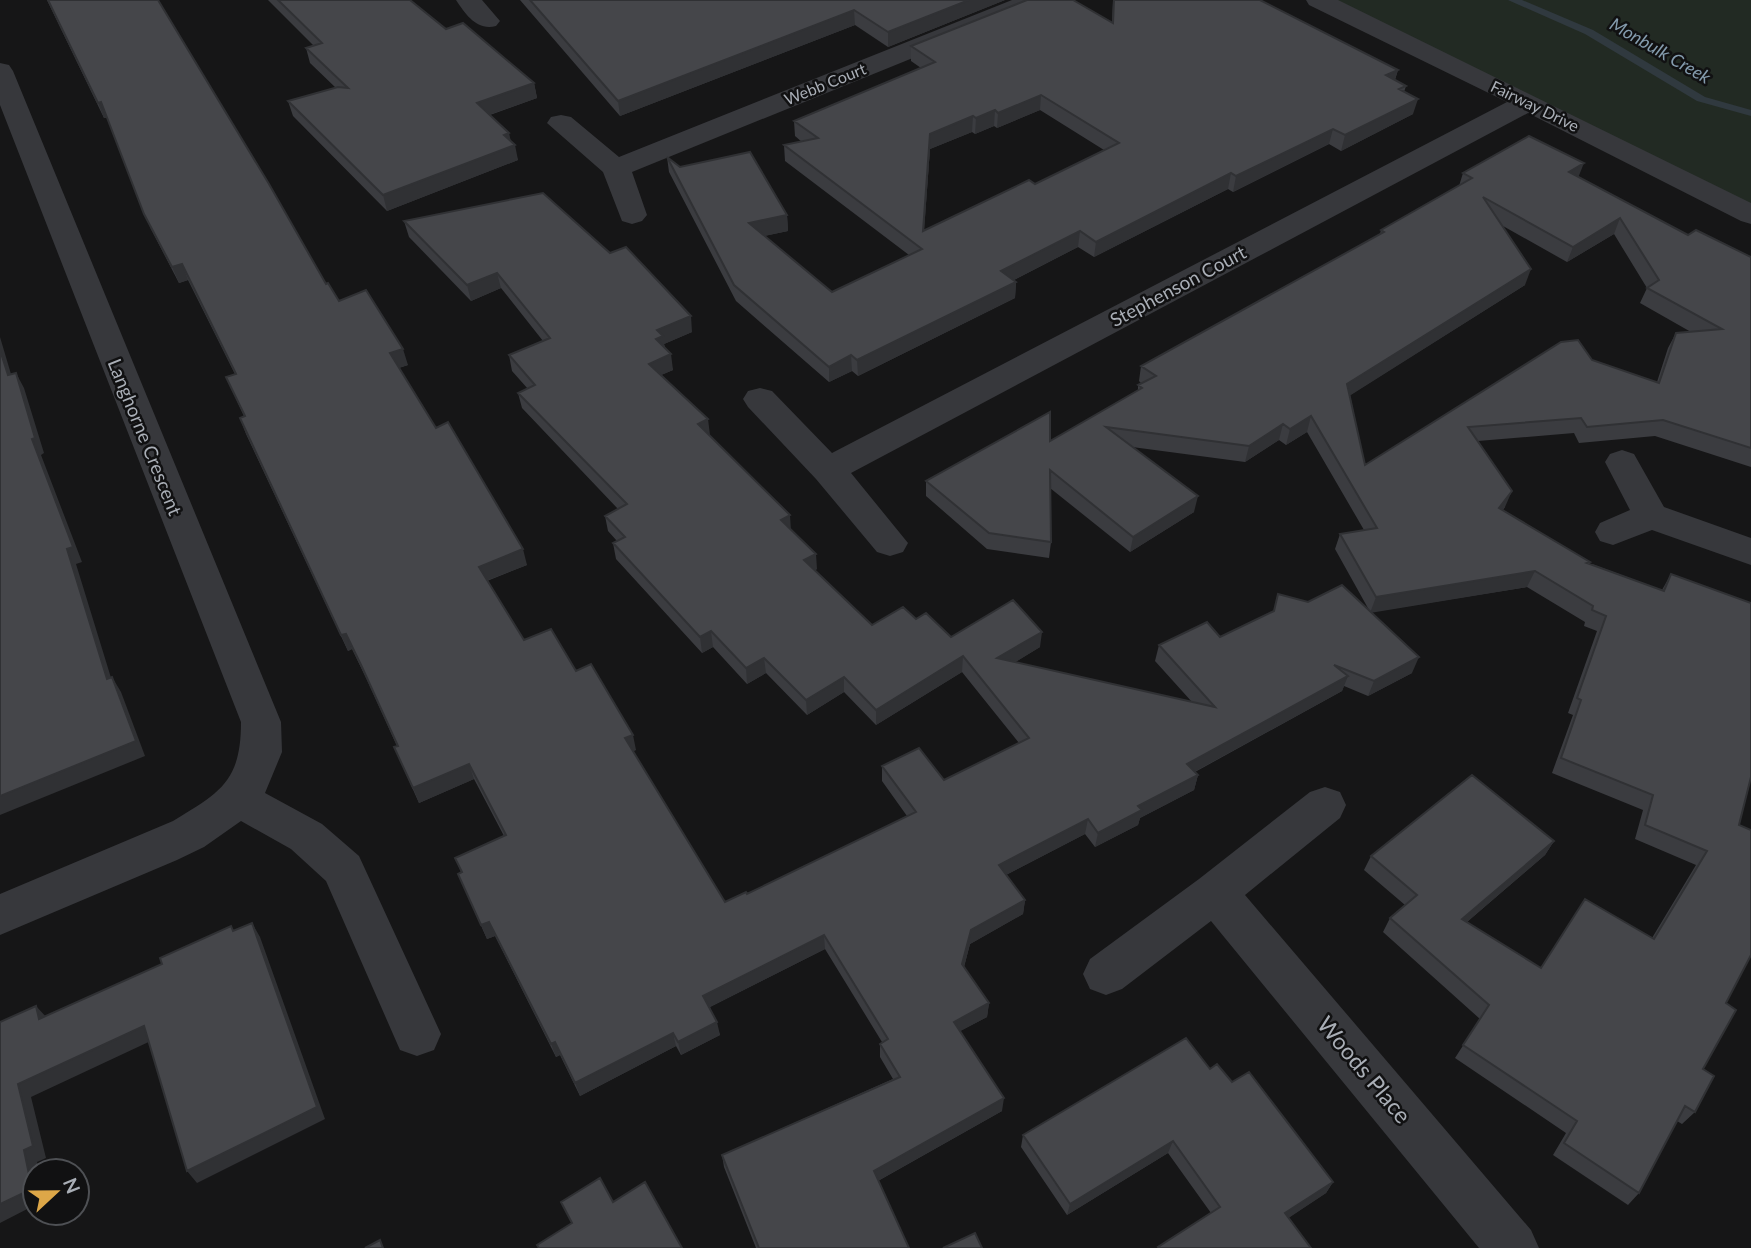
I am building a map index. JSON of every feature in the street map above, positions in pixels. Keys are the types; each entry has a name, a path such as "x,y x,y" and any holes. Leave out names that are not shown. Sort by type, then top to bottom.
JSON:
{"street":[{"path":"468,0 487,21"},
{"name":"Webb Court","path":"616,168 1034,0"},
{"name":"Fairway Drive","path":"1318,0 1751,215"},
{"name":"Langhorne Crescent","path":"0,71 12,135 261,722 262,754 245,789 208,822 185,836 0,915"},
{"name":"Stephenson Court","path":"828,470 1528,102"},
{"path":"561,123 616,168 632,215"},
{"path":"760,398 828,470 890,543"},
{"path":"1622,462 1651,516 1751,552"},
{"path":"1613,532 1651,516"},
{"path":"236,799 285,822 311,838 328,851 343,869 417,1034"},
{"path":"1106,974 1215,893 1325,805"},
{"name":"Woods Place","path":"1215,893 1513,1248"}],"shaded area":[{"path":"1318,0 1751,0 1751,215"}],"building":[{"path":"48,0 158,0 326,284 328,283 339,301 366,290 403,349 390,353 436,428 448,422 523,549 479,567 524,640 551,629 576,671 591,664 633,735 625,738 725,902 746,892 747,894 916,812 882,766 919,748 944,780 1029,738 963,656 876,710 844,677 806,700 764,658 746,668 711,631 700,637 613,543 625,537 605,516 627,504 518,393 535,385 509,355 550,338 497,273 467,285 404,221 543,193 610,253 626,247 691,316 657,330 663,336 656,339 671,354 649,364 708,419 698,424 790,515 781,520 816,554 804,560 872,625 903,607 916,619 926,613 951,637 1013,600 1042,632 997,658 1215,707 1159,645 1207,622 1220,637 1274,611 1278,594 1308,602 1342,585 1419,657 1374,681 1334,665 1348,676 1187,764 1198,775 1138,806 1142,810 1098,833 1088,819 999,865 1025,900 971,930 962,964 989,1003 954,1022 1004,1098 874,1171 909,1248 759,1248 722,1155 900,1077 880,1044 888,1039 824,935 703,996 717,1022 678,1042 673,1033 575,1083 555,1042 551,1044 489,922 481,925 458,874 462,872 455,858 506,835 469,764 413,788 394,747 398,746 362,667 346,634 341,635 240,418 245,416 226,377 236,374 182,264 172,267 144,214 101,102 98,103"},
{"path":"278,0 410,0 446,29 463,23 534,83 477,103 509,133 504,135 515,145 383,195 288,101 338,87 348,88 306,48 322,43"},
{"path":"530,0 969,0 888,32 854,10 618,101"},
{"path":"1027,0 1073,0 1113,23 1114,0 1260,0 1398,70 1386,75 1406,86 1399,89 1418,99 1345,135 1333,129 1236,176 1231,173 1096,242 1080,231 1001,271 1016,282 857,360 851,355 829,367 734,285 667,157 680,167 750,152 787,215 749,223 832,292 922,249 784,145 818,138 794,121 935,62 911,46","holes":["1041,95 1119,143 1035,184 1029,180 923,231 930,134 973,116 976,118 995,110 998,113"]},
{"path":"1529,136 1584,163 1569,172 1688,235 1696,230 1751,257 1751,448 1663,420 1587,427 1581,418 1468,427 1512,491 1499,508 1590,562 1587,563 1664,591 1671,574 1751,603 1751,777 1739,825 1751,830 1751,955 1726,1003 1736,1010 1703,1069 1714,1076 1695,1112 1685,1106 1639,1193 1564,1143 1577,1121 1463,1045 1489,1005 1390,918 1417,895 1371,856 1472,775 1554,841 1462,919 1541,968 1585,899 1654,939 1707,851 1645,825 1653,795 1561,758 1581,700 1577,698 1606,616 1592,610 1593,606 1535,571 1376,597 1340,534 1377,528 1311,416 1290,429 1283,424 1249,446 1106,427 1198,496 1133,537 1050,470 1051,542 989,533 926,481 1050,412 1050,441 1142,388 1138,385 1156,376 1141,366 1384,232 1381,230 1472,178 1463,173","holes":["1483,197 1573,247 1620,218 1659,280 1647,288 1722,329 1676,333 1659,383 1592,360 1578,340 1561,342 1365,465 1347,384 1531,269"]},
{"path":"0,350 8,375 16,373 35,438 32,439 73,547 67,549 107,679 112,677 136,741 0,796"},
{"path":"252,923 317,1107 187,1171 144,1026 18,1084 33,1146 24,1150 25,1157 21,1157 21,1194 0,1204 0,1022 36,1006 39,1019 162,964 160,958 231,926 233,931"},
{"path":"1186,1038 1210,1069 1217,1064 1232,1082 1249,1072 1333,1182 1285,1213 1311,1248 1159,1248 1220,1207 1173,1141 1070,1204 1023,1135"},
{"path":"600,1178 613,1202 645,1182 682,1248 539,1248 537,1245 572,1223 561,1202"},
{"path":"975,1233 982,1248 943,1248"},
{"path":"380,1240 383,1248 365,1248"}],"waterway":[{"name":"Monbulk Creek","path":"1513,0 1589,32 1701,99 1751,113"}]}
